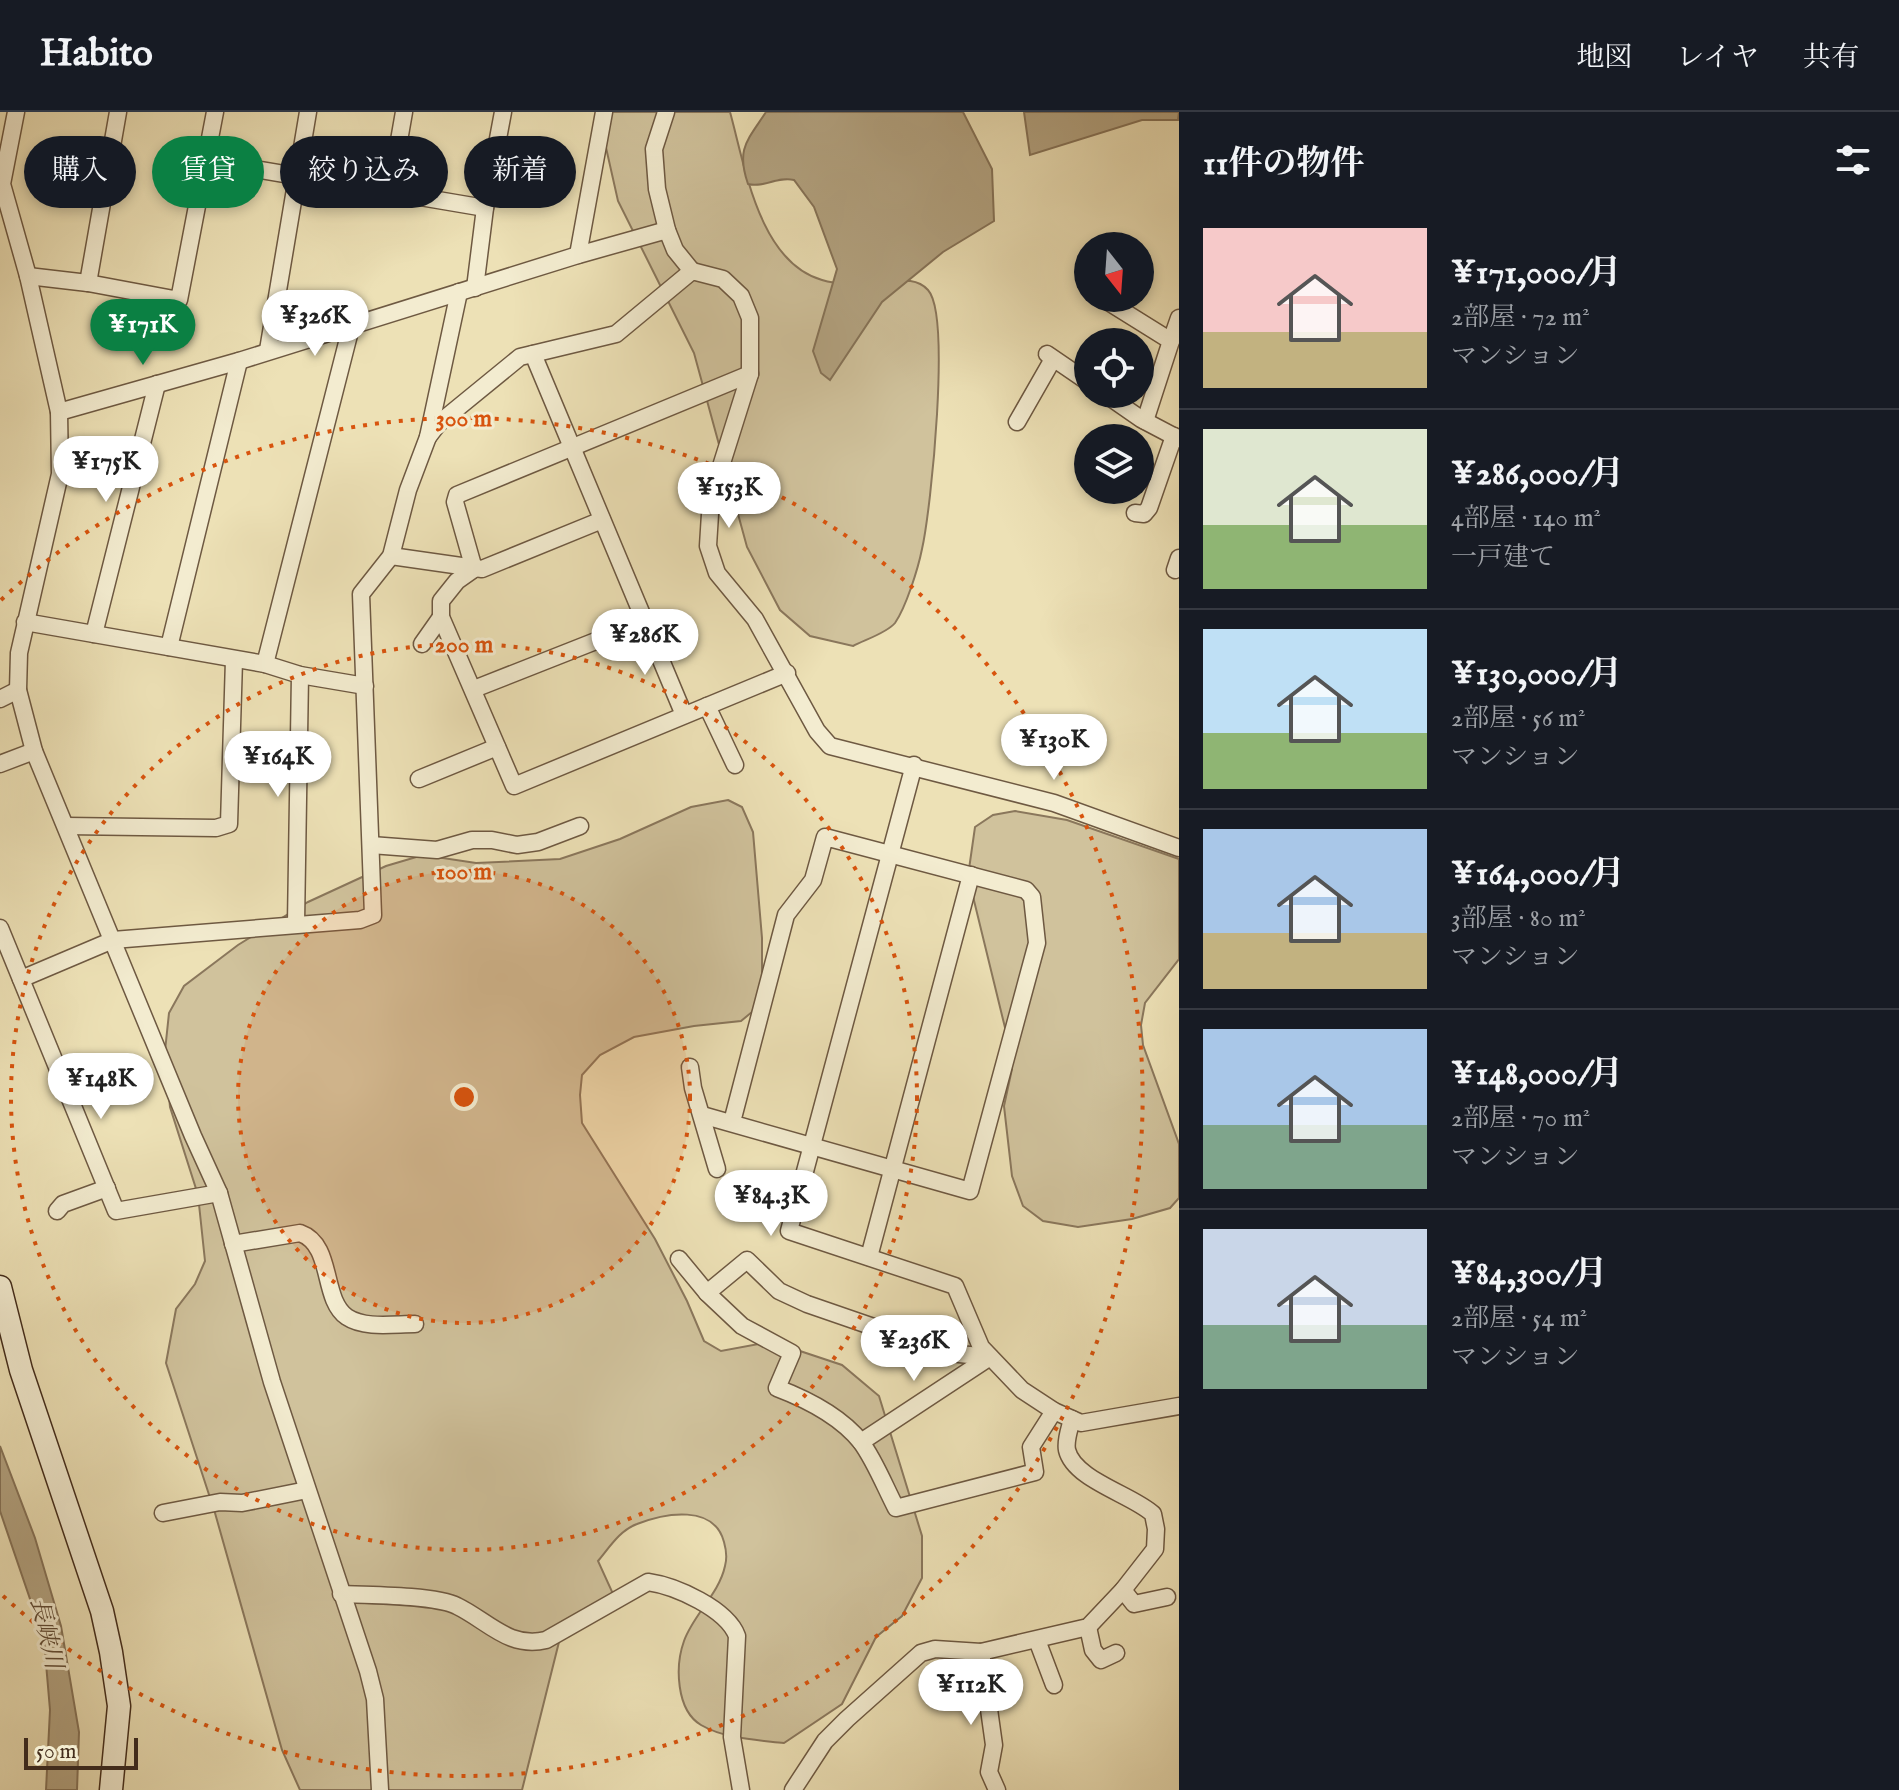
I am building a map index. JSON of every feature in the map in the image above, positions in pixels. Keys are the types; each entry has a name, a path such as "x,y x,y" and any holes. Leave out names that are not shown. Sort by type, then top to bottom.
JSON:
{"street":[{"path":"16,112 1,184 28,276 59,412 60,474 25,622 19,653 18,690 34,751 219,1193 272,1382 368,1671 375,1699 380,1790"},
{"path":"88,283 118,112"},
{"path":"211,136 215,112"},
{"path":"304,136 308,112"},
{"path":"400,136 404,112"},
{"path":"498,136 503,112"},
{"path":"578,255 604,112"},
{"path":"666,112 654,149 657,189 675,250 692,271 723,279 741,296 750,318 750,374 711,498 708,546 717,573 755,619 817,731 830,746 1054,803 1179,848"},
{"path":"28,276 88,283 179,300 198,208"},
{"path":"268,350 291,208"},
{"path":"21,979 113,940 360,920 373,915 361,594 391,556 408,490 428,437 485,208"},
{"path":"59,412 239,361 667,230"},
{"path":"428,437 438,424 520,357 616,334 692,271"},
{"path":"1124,312 1171,341"},
{"path":"1145,421 1179,318"},
{"path":"265,664 351,327"},
{"path":"533,354 684,715"},
{"path":"1017,422 1050,356 1074,372"},
{"path":"169,647 239,361"},
{"path":"474,569 455,502 457,495 750,374"},
{"path":"94,634 157,384"},
{"path":"1126,408 1177,438 1149,508 1144,514 1135,513"},
{"path":"391,556 482,569 602,520"},
{"path":"474,569 457,581 441,601 441,617 514,786 787,673"},
{"path":"422,644 441,617"},
{"path":"25,622 265,664 300,675 365,686"},
{"path":"474,689 644,622"},
{"path":"66,826 216,828 229,824 234,660"},
{"path":"296,923 300,675"},
{"path":"0,699 18,690"},
{"path":"707,706 735,765"},
{"path":"419,779 497,747"},
{"path":"0,764 34,751"},
{"path":"914,765 789,1231 955,1286 981,1347 1022,1390 1054,1411 1081,1423 1179,1406"},
{"path":"371,845 437,850 472,840 517,845 538,842 580,826"},
{"path":"702,1115 970,1191 1037,943 1032,897 1026,890 825,837 813,880 786,915 732,1122"},
{"path":"869,1257 971,875"},
{"path":"0,928 116,1211 219,1193"},
{"path":"690,1067 717,1169"},
{"path":"59,1203 107,1188"},
{"path":"233,1244 300,1233 310,1237 318,1249 338,1306 346,1317 366,1324 415,1324"},
{"path":"679,1259 707,1293 742,1326 792,1353 777,1388 802,1398 840,1423 861,1442 896,1508 1035,1472 1031,1447 1054,1411"},
{"path":"707,1293 747,1260 779,1291 807,1304 949,1353 990,1357"},
{"path":"0,1287 21,1370 102,1611 119,1706 111,1790"},
{"path":"861,1442 990,1357"},
{"path":"793,1790 825,1741 921,1653 935,1649 981,1652 1088,1627 1123,1590 1155,1549 1153,1514 1096,1481 1073,1462 1066,1449 1072,1419"},
{"path":"163,1513 220,1502 242,1503 307,1490"},
{"path":"341,1594 454,1604 513,1640 530,1644 546,1640 648,1582 666,1584 723,1616 733,1625 737,1636 732,1737 741,1790"},
{"path":"1123,1590 1134,1604 1167,1597"},
{"path":"1088,1627 1093,1650 1101,1660 1116,1653"},
{"path":"1037,1640 1054,1685"},
{"path":"981,1652 994,1745 989,1772 997,1790"}],"shaded area":[{"path":"598,112 730,112 758,210 783,254 801,270 829,282 907,281 918,283 928,290 935,307 939,373 926,528 918,567 903,608 895,623 881,633 853,646 810,636 780,610 747,547 694,353 618,201"},
{"path":"728,800 742,807 753,832 762,938 762,986 752,1012 741,1021 634,1037 600,1055 582,1075 582,1123 655,1239 704,1341 721,1351 770,1342 800,1351 842,1365 879,1396 922,1536 922,1578 902,1616 876,1637 842,1704 784,1743 731,1736 710,1730 693,1718 682,1698 679,1675 681,1651 688,1631 722,1576 726,1560 724,1542 719,1530 699,1517 674,1515 648,1520 625,1530 598,1561 614,1596 563,1626 522,1790 300,1790 282,1750 215,1513 166,1363 176,1309 195,1284 205,1261 198,1195 170,1107 165,1051 169,1013 184,986 238,945 308,902 386,866 423,855 476,863 560,859 620,839 691,807"},
{"path":"1015,811 1067,820 1179,859 1179,959 1145,1003 1141,1025 1143,1045 1179,1144 1179,1198 1170,1208 1132,1219 1078,1227 1043,1221 1023,1206 1012,1176 1004,1106 1012,1069 1009,1044 968,876 975,827 993,815"}],"water":[{"path":"766,112 963,112 992,169 994,221 943,252 882,302 830,380 821,373 813,351 837,269 814,207 794,180 748,184 745,172 745,146"},
{"path":"1024,112 1179,112 1178,120 1142,120 1030,155"},
{"name":"長峡川","path":"0,1446 35,1538 61,1626 79,1732 77,1790 46,1790 50,1710 44,1640 0,1511"}]}
